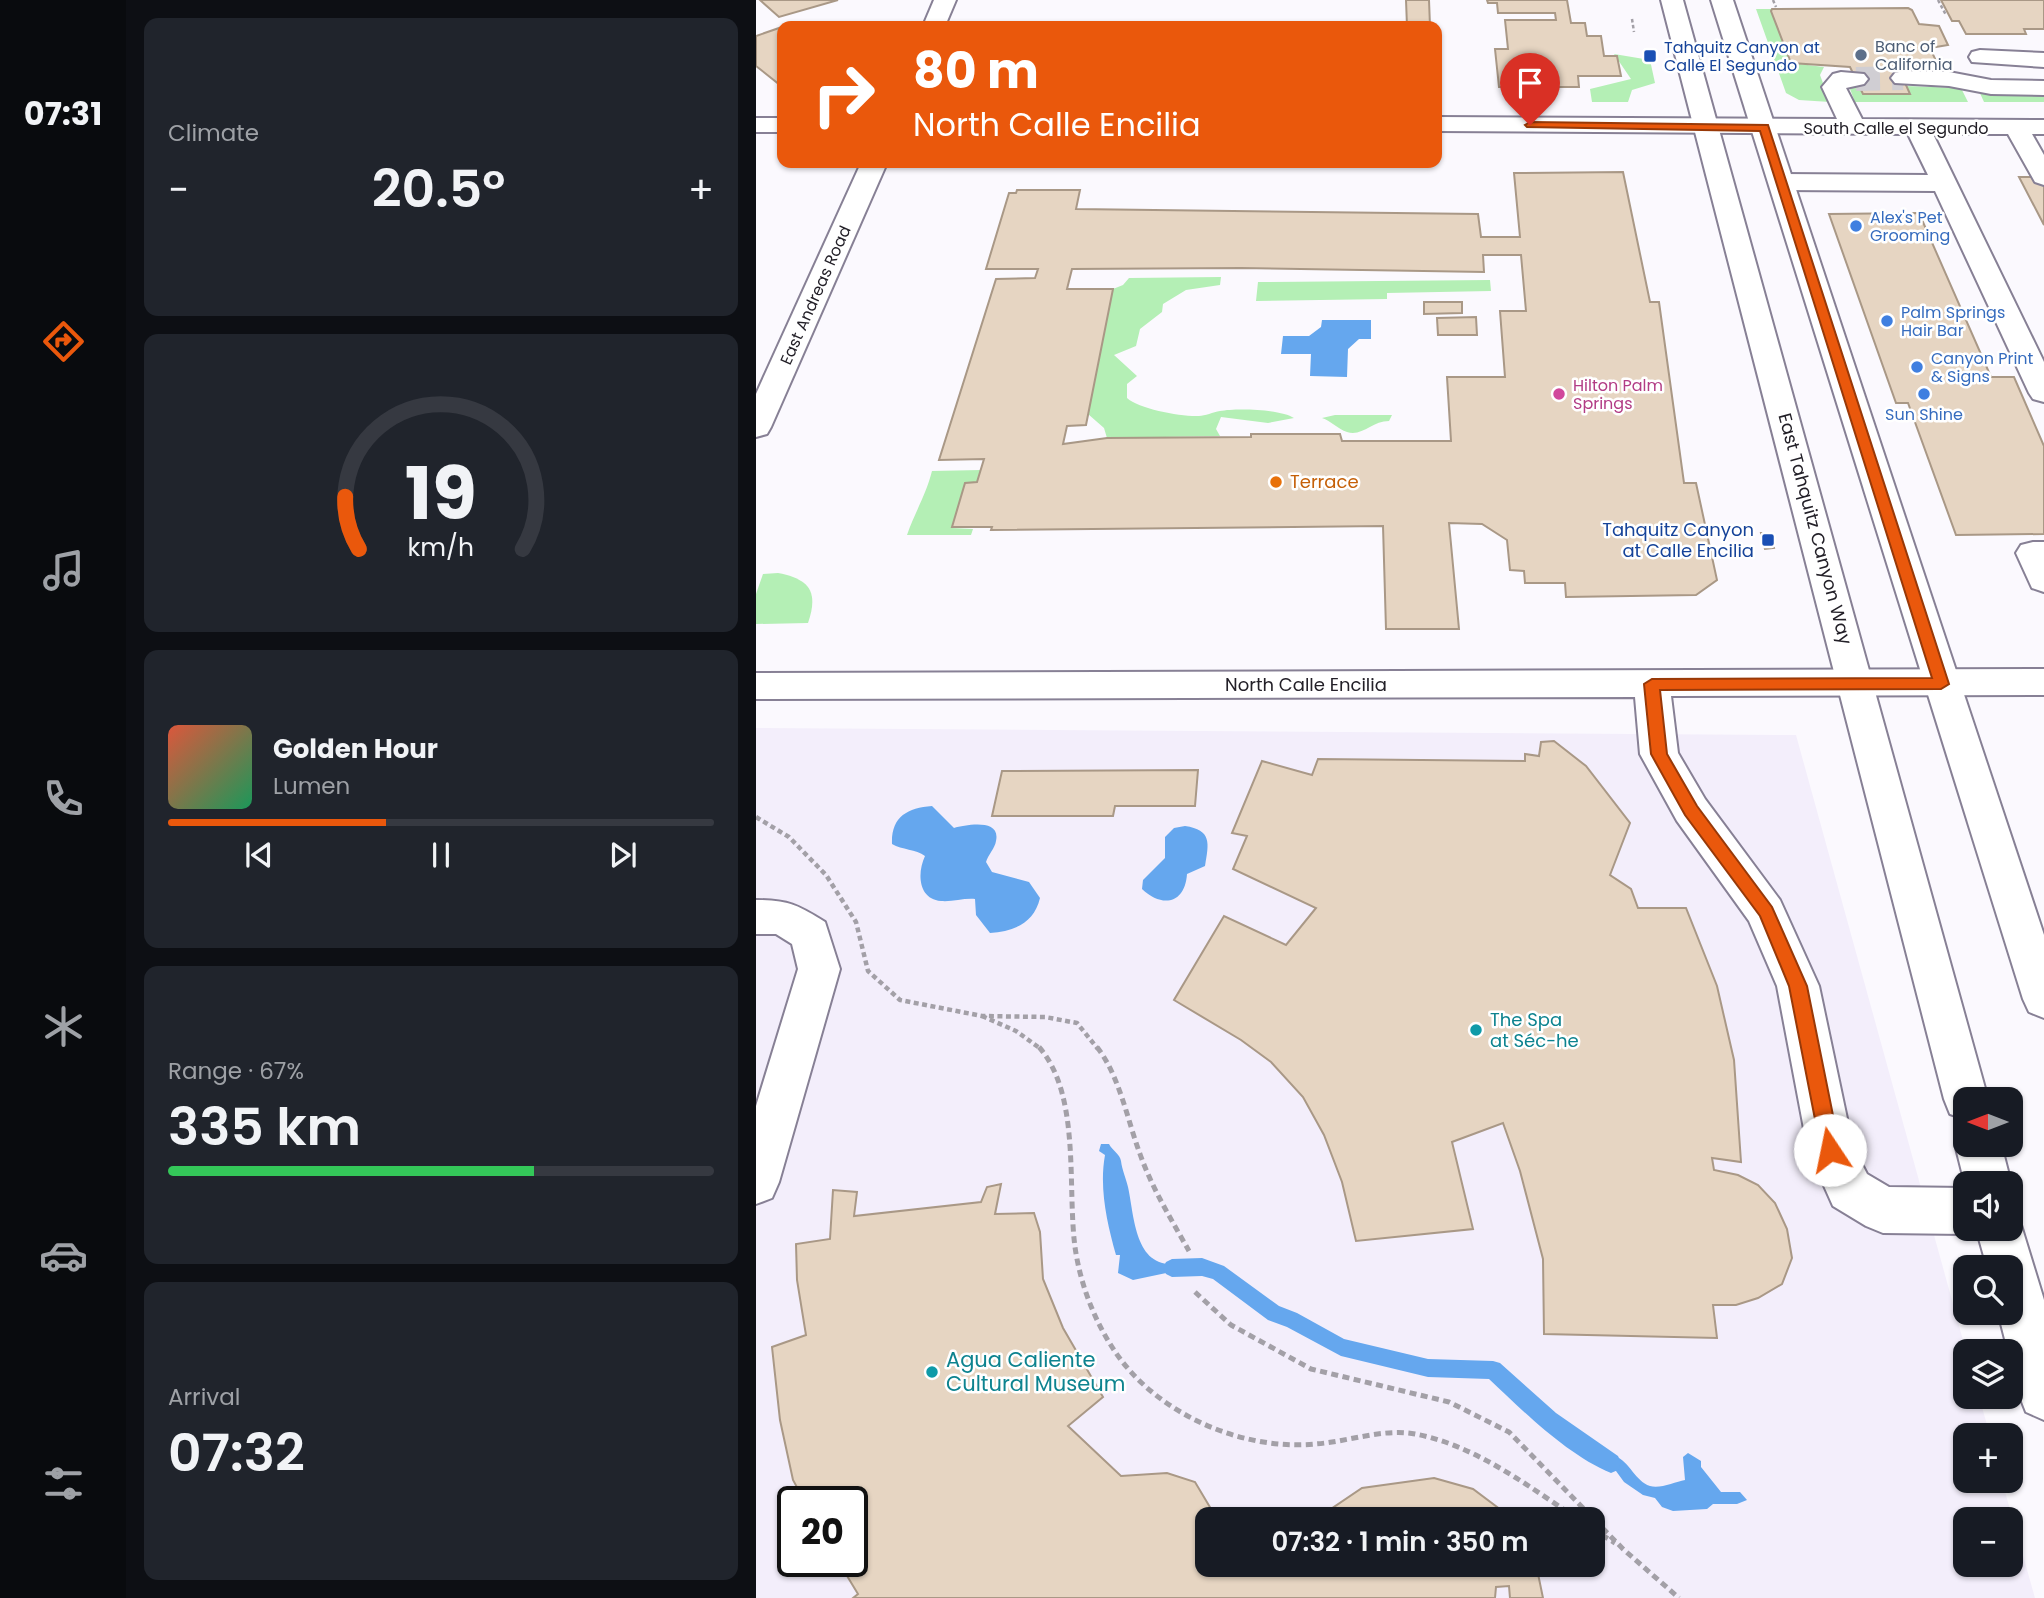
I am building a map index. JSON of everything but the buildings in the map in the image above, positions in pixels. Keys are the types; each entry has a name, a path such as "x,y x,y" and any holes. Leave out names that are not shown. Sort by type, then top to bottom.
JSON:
{"main road":[{"path":"936,21 945,0"},
{"name":"East Tahquitz Canyon Way","path":"1672,0 1963,1087"},
{"path":"1723,0 1941,684 2033,932 2044,999"},
{"path":"1980,57 2044,60"},
{"path":"1903,78 1949,79 1991,87 2044,88"},
{"path":"1854,128 1834,87 1841,79 1856,79"},
{"name":"South Calle el Segundo","path":"1442,124 1764,128 2044,127"},
{"path":"756,125 777,125"},
{"path":"2016,127 2044,177"},
{"path":"1919,128 2044,393"},
{"name":"East Andreas Road","path":"756,427 872,168"},
{"path":"1782,182 1944,183"},
{"path":"2044,553 2033,553 2044,580"},
{"name":"North Calle Encilia","path":"756,687 2044,682"},
{"path":"1652,684 1659,754 1691,810 1766,912 1798,986 1830,1150 1850,1189 1883,1210 1953,1212"},
{"path":"756,917 783,917 810,934 819,969 756,1182"},
{"path":"2023,1313 2044,1394"}],"path":[{"path":"1773,0 1776,7"},
{"path":"1938,0 1946,15"},
{"path":"1632,19 1634,32"},
{"path":"756,817 789,837 826,875 856,922 868,971 900,1000 982,1016 1045,1017 1077,1023 1100,1051 1121,1095 1140,1155 1154,1188 1189,1251"},
{"path":"982,1016 1033,1042 1046,1054 1057,1076 1069,1139 1075,1248 1085,1290 1112,1349 1143,1384 1177,1411 1242,1436 1287,1445 1337,1442 1380,1434 1413,1434 1458,1448 1560,1507"},
{"path":"1195,1293 1231,1325 1311,1369 1448,1402 1509,1432 1623,1549 1679,1598"},
{"path":"1605,1537 1623,1549"}],"shaded area":[{"path":"756,728 1796,735 1953,1304 1953,1325 1959,1325 1963,1339 1953,1339 1953,1409 1982,1409 1987,1423 1953,1423 1953,1493 2005,1493 2009,1507 1953,1507 1953,1577 2023,1577 2023,1555 2035,1598 756,1598"}],"green space":[{"path":"1756,9 1772,9 1791,63 1824,67 1820,75 1830,102 1799,100 1786,93"},
{"path":"1614,54 1650,60 1655,83 1632,90 1628,102 1592,102 1590,89 1631,79"},
{"path":"1859,85 1863,94 1909,94 1906,86 1961,88 1968,102 1855,102 1850,89"},
{"path":"1979,91 2044,95 2044,102 1984,102"},
{"path":"1221,277 1220,285 1186,290 1163,304 1162,312 1140,329 1136,346 1114,355 1137,376 1127,384 1127,398 1151,409 1182,415 1201,416 1220,411 1247,410 1269,411 1294,418 1268,423 1221,417 1216,429 1220,436 1107,438 1104,428 1088,414 1113,289 1123,285 1129,278"},
{"path":"1490,280 1491,291 1387,293 1387,299 1256,301 1258,282"},
{"path":"1335,415 1392,415 1389,421 1352,433 1322,418"},
{"path":"981,470 977,482 965,484 952,528 973,529 971,535 907,535 932,471"},
{"path":"778,573 797,579 809,588 812,603 808,623 756,624 756,594 763,574"}],"water":[{"path":"1322,320 1371,320 1371,339 1359,339 1348,349 1347,377 1310,376 1311,354 1281,354 1283,336 1309,336 1321,327"},
{"path":"932,806 954,828 981,825 993,829 996,841 986,862 992,872 1029,882 1040,898 1028,920 1015,928 990,933 976,915 975,899 941,901 928,896 920,877 925,856 892,844 892,835 902,816 915,809"},
{"path":"1185,826 1200,831 1207,839 1205,866 1187,874 1182,892 1177,897 1164,901 1157,899 1142,889 1143,880 1165,858 1165,837 1174,828"},
{"path":"1101,1144 1109,1144 1120,1159 1134,1223 1143,1246 1150,1256 1159,1262 1171,1264 1171,1272 1133,1280 1118,1273 1120,1255 1116,1255 1103,1193 1105,1155 1099,1151"},
{"path":"1688,1453 1701,1461 1701,1467 1721,1492 1740,1492 1747,1500 1737,1504 1713,1504 1707,1509 1673,1511 1662,1507 1655,1498 1643,1495 1624,1482 1616,1471 1606,1471 1605,1466 1615,1456 1645,1484 1663,1486 1685,1480 1683,1457"}],"waterway":[{"path":"1172,1268 1202,1267 1218,1272 1274,1314 1291,1319 1341,1347 1428,1368 1493,1370 1549,1420 1611,1463"}],"tunnel":[{"path":"1856,79 1903,78"}],"place":[{"name":"Banc of California","path":"1861,55"},
{"name":"Tahquitz Canyon at Calle El Segundo","path":"1650,56"},
{"name":"Alex's Pet Grooming","path":"1856,226"},
{"name":"Palm Springs Hair Bar","path":"1887,321"},
{"name":"Canyon Print & Signs","path":"1917,367"},
{"name":"Hilton Palm Springs","path":"1559,394"},
{"name":"Sun Shine","path":"1924,394"},
{"name":"Terrace","path":"1276,482"},
{"name":"Tahquitz Canyon at Calle Encilia","path":"1768,540"},
{"name":"The Spa at Séc-he","path":"1476,1030"},
{"name":"Agua Caliente Cultural Museum","path":"932,1372"}],"route":[{"path":"1530,125 1764,128 1941,684 1652,684 1659,754 1691,810 1766,912 1798,986 1830,1150"}]}
